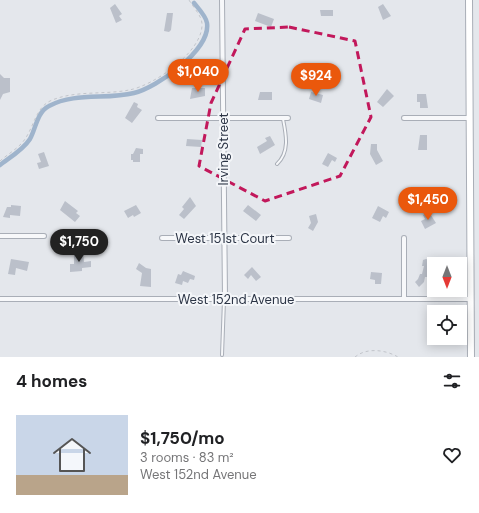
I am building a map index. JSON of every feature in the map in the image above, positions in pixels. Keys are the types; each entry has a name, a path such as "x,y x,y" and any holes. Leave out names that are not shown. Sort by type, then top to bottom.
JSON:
{"main road":[{"path":"469,0 471,357"}],"street":[{"name":"Irving Street","path":"222,0 225,298"},
{"path":"158,118 288,118"},
{"path":"404,118 469,118"},
{"path":"0,236 44,236"},
{"name":"West 151st Court","path":"162,238 289,238"},
{"path":"404,238 404,299"},
{"name":"West 152nd Avenue","path":"0,299 471,299"}],"lane":[{"path":"277,164 284,156 286,140 283,118"},
{"path":"222,355 225,298"}],"path":[{"path":"0,161 25,139 41,109 51,101 74,96 137,88 161,75 186,57 194,46 202,29 200,18 189,0"},
{"path":"355,357 361,353 376,350 388,352 398,357"}],"highlighted area":[{"path":"289,27 355,41 371,117 340,176 265,201 199,166 211,103 245,29"}],"building":[{"path":"115,4 122,14 119,16 122,20 116,23 110,8"},
{"path":"383,4 391,16 383,20 378,7"},
{"path":"320,10 333,10 333,16 321,16"},
{"path":"167,13 173,13 171,30 169,32 164,31"},
{"path":"258,13 274,19 271,27 255,21"},
{"path":"0,74 4,78 10,78 10,92 3,94 0,100"},
{"path":"192,88 205,88 205,96 190,99"},
{"path":"387,89 394,96 383,107 377,102"},
{"path":"260,92 272,92 272,100 258,100"},
{"path":"311,92 323,95 321,103 309,99"},
{"path":"417,94 426,94 428,108 420,108 420,102 417,102"},
{"path":"134,102 138,104 137,107 142,110 132,123 125,118"},
{"path":"420,135 427,135 427,150 418,150"},
{"path":"270,136 275,145 260,154 257,147 267,141 265,138"},
{"path":"187,139 202,140 201,147 186,146"},
{"path":"371,144 377,144 377,150 383,161 376,165 370,154"},
{"path":"136,148 143,149 143,154 140,154 140,162 133,162 133,160 131,160 131,154 133,154"},
{"path":"44,152 49,166 39,169 37,163 41,162 38,154"},
{"path":"328,153 337,158 335,162 332,160 328,167 322,164"},
{"path":"190,197 196,206 184,219 179,215 184,209 182,207"},
{"path":"65,201 78,211 76,213 80,216 75,222 60,210"},
{"path":"11,205 21,206 20,216 10,215 10,218 3,217 7,207 11,207"},
{"path":"136,205 141,213 134,217 133,215 128,218 124,211"},
{"path":"248,205 261,215 256,221 243,211"},
{"path":"378,206 389,212 386,218 383,216 380,222 372,218"},
{"path":"429,212 436,223 425,229 421,221 425,219 423,215"},
{"path":"316,214 318,222 313,231 308,228 311,223 309,216"},
{"path":"83,251 84,262 91,261 91,267 82,268 82,271 70,272 70,264 74,264 74,254"},
{"path":"11,259 29,262 27,271 16,268 15,275 8,274"},
{"path":"427,259 427,277 425,277 424,282 419,287 415,282 420,274 422,274 424,266 422,266 423,260"},
{"path":"139,263 146,268 151,269 151,287 140,286 142,273 136,269"},
{"path":"252,267 261,277 256,281 251,275 248,279 244,275"},
{"path":"183,271 195,276 194,280 190,279 188,283 183,281 182,285 175,283 178,274 181,275"},
{"path":"371,272 382,273 381,284 375,284 375,280 370,279"}],"waterway":[{"path":"0,165 27,143 32,135 39,116 49,106 69,99 123,95 144,90 168,76 180,66 200,45 206,34 206,20 202,12 194,3"}]}
